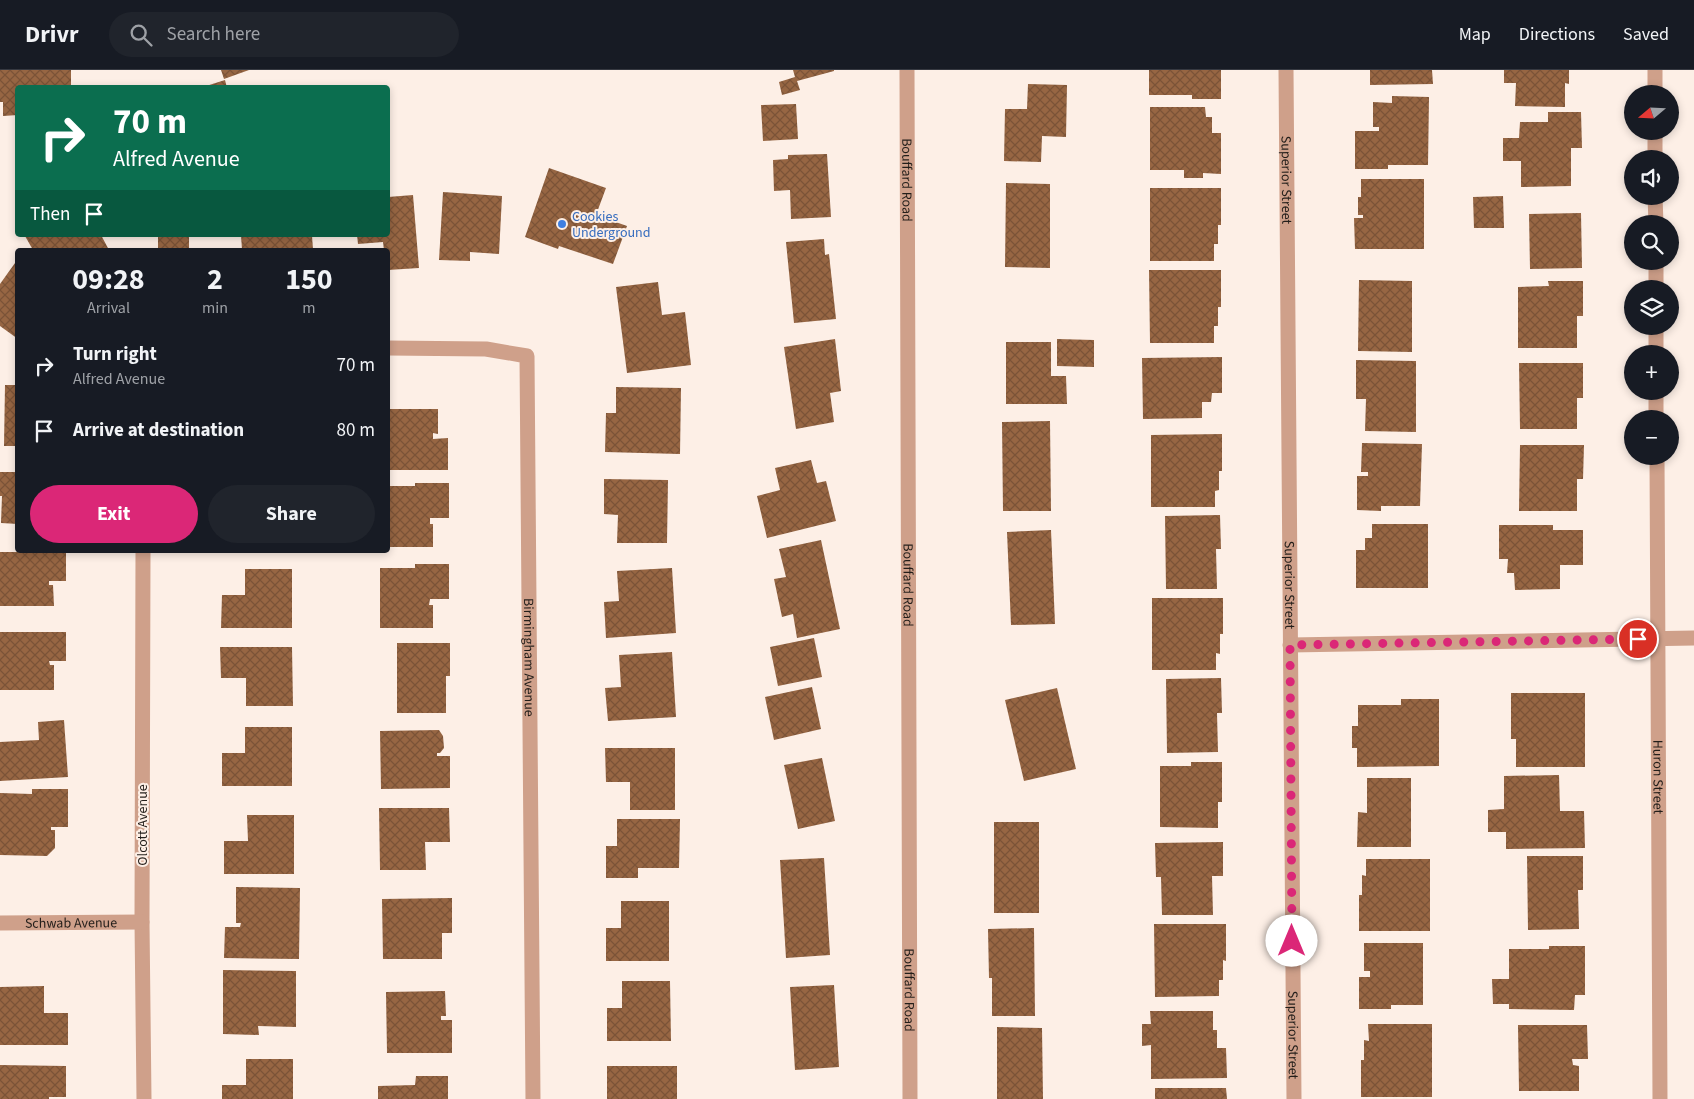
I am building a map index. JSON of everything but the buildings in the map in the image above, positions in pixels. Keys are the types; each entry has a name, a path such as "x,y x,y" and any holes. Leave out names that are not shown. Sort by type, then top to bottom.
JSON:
{"street":[{"name":"Bouffard Road","path":"907,70 910,1099"},
{"name":"Superior Street","path":"1286,70 1294,1099"},
{"path":"1655,70 1655,85"},
{"name":"Birmingham Avenue","path":"390,348 486,349 527,356 533,1099"},
{"name":"Huron Street","path":"1656,465 1660,1099"},
{"name":"Olcott Avenue","path":"143,553 142,922 144,1099"},
{"path":"1290,645 1694,638"},
{"name":"Schwab Avenue","path":"0,923 142,922"}],"place":[{"name":"Cookies Underground","path":"562,224"}],"route":[{"path":"1292,941 1290,645 1638,639"}]}
